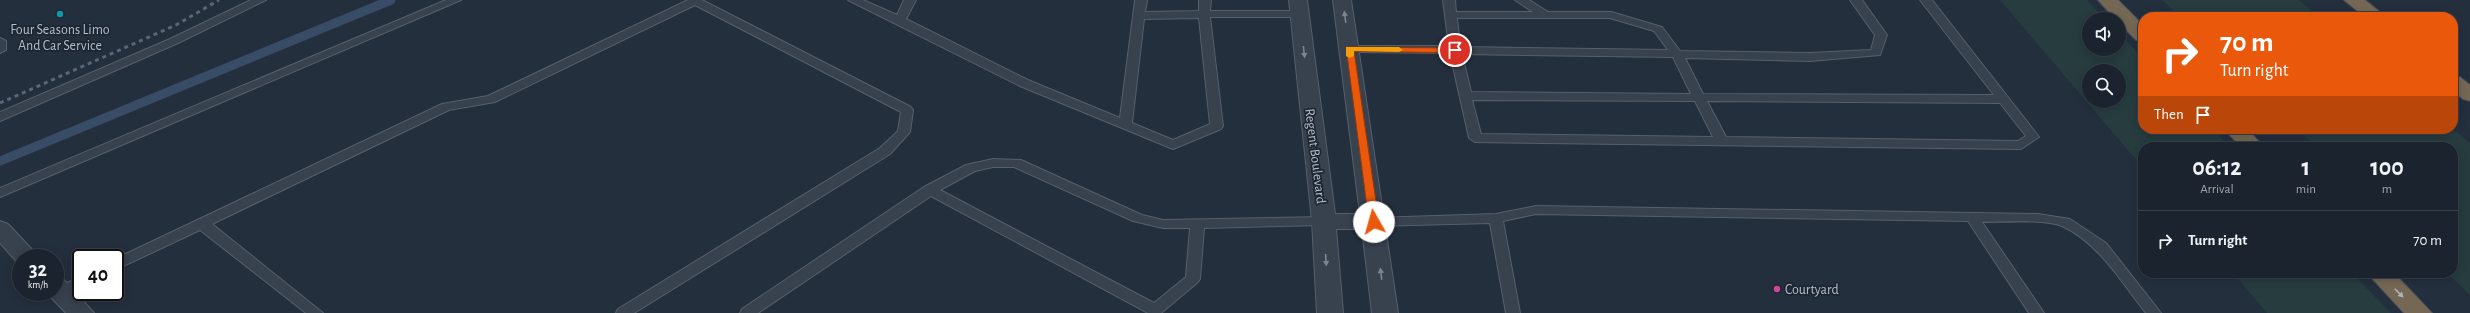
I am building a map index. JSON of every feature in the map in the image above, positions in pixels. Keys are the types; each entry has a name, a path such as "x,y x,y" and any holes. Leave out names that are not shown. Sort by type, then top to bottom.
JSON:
{"highway":[{"path":"2107,0 2138,31"},
{"path":"2352,0 2366,12"},
{"path":"2352,0 2370,12"},
{"path":"2458,75 2470,83"},
{"path":"2458,85 2470,95"},
{"path":"2240,134 2248,142"},
{"path":"2384,278 2419,313"}],"street":[{"path":"1342,0 1374,222 1385,313"},
{"name":"Regent Boulevard","path":"1299,7 1324,221 1330,313"},
{"path":"1324,221 1374,222"},
{"path":"0,229 19,249"},
{"path":"65,287 81,313"}],"lane":[{"path":"0,117 174,41 260,0"},
{"path":"0,193 455,0"},
{"path":"854,0 900,20 1024,83 1173,145 1217,126 1204,14 1205,0"},
{"path":"900,20 910,0"},
{"path":"1125,125 1140,0"},
{"path":"1449,0 1455,50 1475,138 2021,145 2033,137 1926,0"},
{"path":"1521,0 1546,15"},
{"path":"1349,49 1810,57 1876,53 1881,35 1856,0"},
{"path":"124,261 446,107 491,98 694,1 907,110 904,132 885,151 623,313"},
{"path":"1139,16 1204,14 1299,7"},
{"path":"1451,15 1611,15 1658,28 1677,54 1722,142"},
{"path":"0,42 0,50"},
{"path":"1466,96 1699,96 2003,99"},
{"path":"746,313 929,190 971,168 993,163 1016,163 1138,218 1163,224 1197,225 1324,221"},
{"path":"929,190 1155,310 1193,279 1197,225"},
{"path":"1374,222 1496,218 1536,210 2038,218 2065,222 2101,246 2154,313"},
{"path":"1496,218 1513,313"},
{"path":"1972,218 2037,313"},
{"path":"202,224 316,313"}],"green space":[{"path":"2000,0 2087,0 2098,12 2082,12 2082,56 2126,56 2126,40 2138,53 2138,134 2217,134 2225,142 2138,142 2138,162 2092,108 2126,108 2126,64 2082,64 2082,96"},
{"path":"2162,0 2299,0 2313,12 2175,12"},
{"path":"2458,133 2470,143 2470,295 2452,278 2458,278 2458,142 2311,142 2302,134"},
{"path":"2237,278 2357,278 2391,313 2267,313"}],"waterway":[{"path":"0,161 391,0"}],"railway":[{"path":"0,103 176,25 219,0"}],"slow traffic":[{"path":"1350,56 1349,49 1399,50"}],"place":[{"name":"Four Seasons Limo And Car Service","path":"60,14"},
{"name":"Courtyard","path":"1777,289"}],"route":[{"path":"1374,222 1349,49 1455,50"}]}
